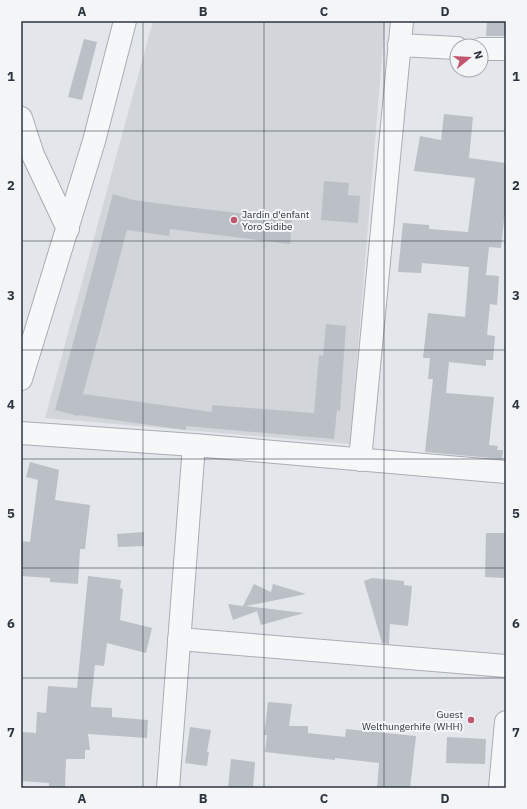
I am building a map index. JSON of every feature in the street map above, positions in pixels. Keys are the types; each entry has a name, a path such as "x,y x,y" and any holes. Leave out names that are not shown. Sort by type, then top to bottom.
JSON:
{"street":[{"path":"21,379 94,141 125,21"},
{"path":"360,460 402,21"},
{"path":"399,45 449,48"},
{"path":"489,48 506,49"},
{"path":"21,118 27,157 68,229"},
{"path":"21,433 194,445 506,472"},
{"path":"168,788 194,445"},
{"path":"179,640 506,666"},
{"path":"500,788 506,722"}],"shaded area":[{"name":"Jardin d'enfant Yoro Sidibe","path":"153,21 385,21 350,444 45,418"}],"building":[{"path":"487,21 506,21 506,36 486,36"},
{"path":"84,39 97,42 82,100 68,97"},
{"path":"444,114 473,117 469,158 506,163 506,202 501,248 489,247 486,275 499,276 497,305 490,304 487,335 495,336 493,360 486,360 486,366 449,362 446,393 494,397 489,445 498,446 497,450 503,450 502,459 425,452 433,379 428,379 430,358 423,358 428,313 465,317 469,267 422,263 421,273 398,272 403,223 429,225 429,229 468,232 475,178 414,171 420,136 441,140"},
{"path":"324,181 349,183 348,195 360,196 358,223 321,220"},
{"path":"113,194 133,200 292,219 290,244 170,229 169,236 127,230 83,394 212,412 212,405 314,413 319,355 323,356 326,324 346,326 340,411 337,410 334,439 186,426 186,430 78,416 55,410"},
{"path":"30,462 59,470 55,500 90,505 85,549 80,549 78,584 50,582 50,578 21,576 21,541 30,542 38,480 26,477"},
{"path":"144,532 144,546 118,547 117,534"},
{"path":"486,533 506,533 505,578 485,577"},
{"path":"88,576 121,580 120,588 123,589 120,620 152,628 146,653 107,643 104,666 95,665 91,703 91,707 112,708 112,717 148,720 147,738 88,734 90,750 85,750 85,759 66,759 65,788 49,788 49,783 21,781 21,732 36,733 37,712 46,713 48,686 77,688"},
{"path":"372,578 404,581 404,585 412,586 408,626 390,624 389,644 382,643 364,581"},
{"path":"254,584 271,592 273,584 306,594 246,606 304,613 261,625 257,611 233,620 228,604 243,606"},
{"path":"268,702 292,704 289,726 308,726 308,733 345,737 346,729 416,736 410,788 377,788 379,763 335,758 335,760 265,752 267,735 264,735"},
{"path":"190,727 211,730 207,752 209,752 207,766 185,763"},
{"path":"447,737 486,739 485,764 446,763"},
{"path":"231,759 255,762 253,788 228,788"}],"place":[{"name":"Jardin d'enfant Yoro Sidibe","path":"234,220"},
{"name":"Guest Welthungerhife (WHH)","path":"471,720"}]}
